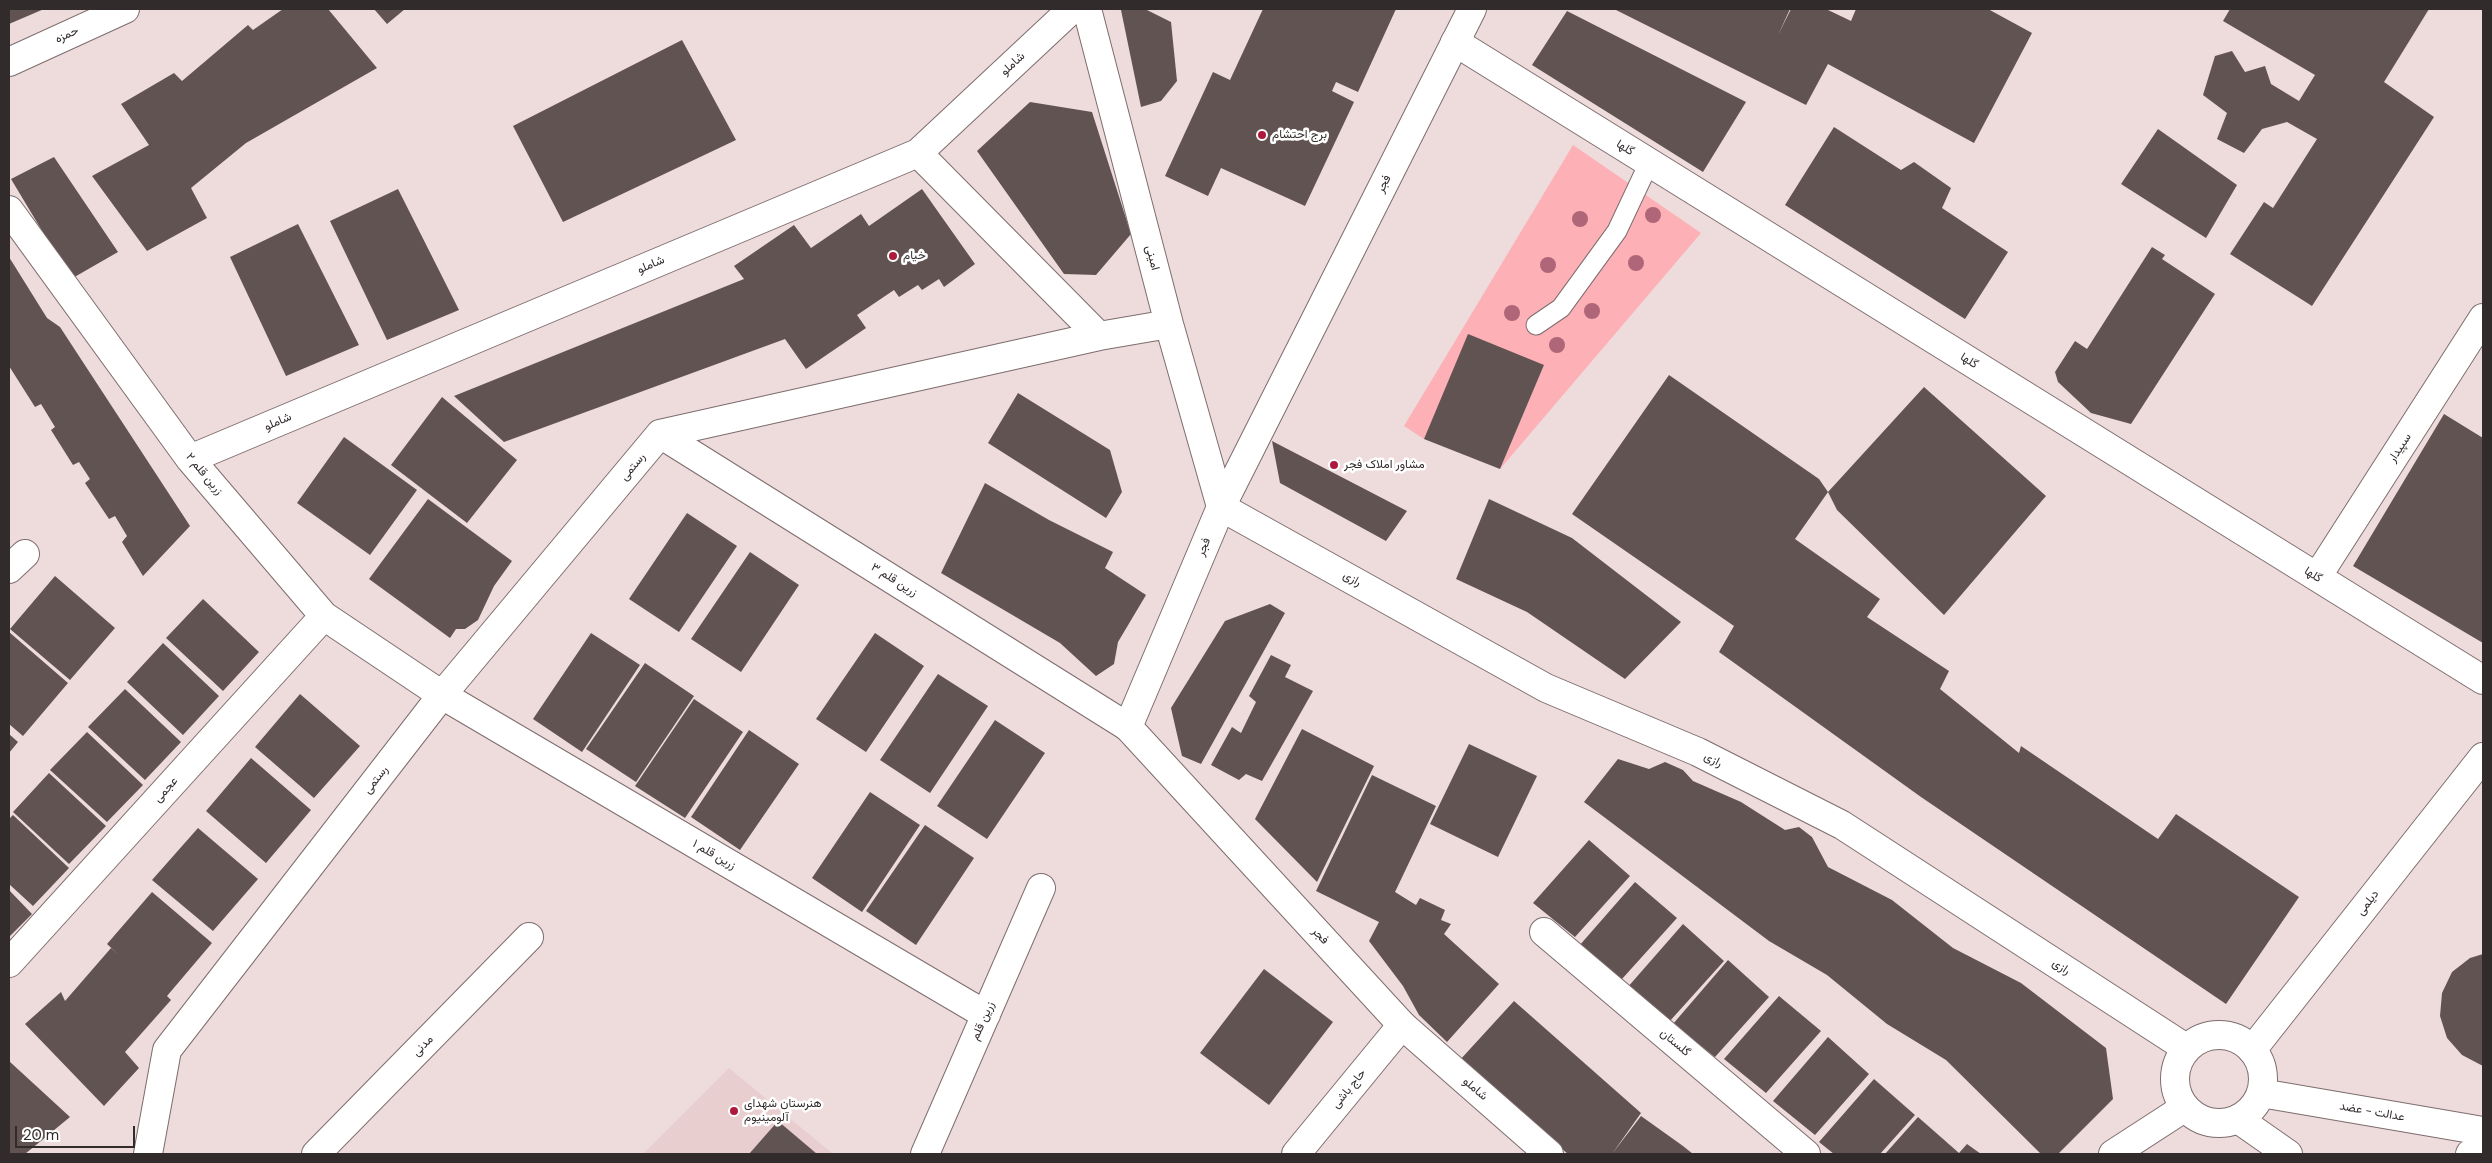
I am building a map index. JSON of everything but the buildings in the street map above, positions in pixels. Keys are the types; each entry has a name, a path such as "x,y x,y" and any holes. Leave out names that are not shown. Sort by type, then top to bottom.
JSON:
{"street":[{"name":"حمزه","path":"9,62 125,9"},
{"name":"شاملو","path":"190,459 918,153 1072,9"},
{"name":"امینی","path":"1087,9 1169,324 1221,507"},
{"name":"فجر","path":"1402,1025 1128,726 1221,507 1472,9"},
{"name":"گلها","path":"1455,42 2483,680"},
{"path":"918,153 1099,336"},
{"name":"زرین قلم ۲","path":"9,210 190,459 324,616 442,695"},
{"name":"سپیدار","path":"2317,577 2483,318"},
{"path":"660,434 1099,336 1169,324"},
{"name":"رستمی","path":"148,1154 167,1050 442,695 660,434"},
{"name":"زرین قلم ۳","path":"660,434 1128,726"},
{"name":"رازی","path":"1221,507 1546,688 1698,752 1842,825 2186,1048"},
{"name":"عجمی","path":"9,963 324,616"},
{"name":"زرین قلم ۱","path":"442,695 986,1015"},
{"name":"دیلمی","path":"2252,1050 2480,766"},
{"name":"زرین قلم","path":"925,1154 1041,888"},
{"name":"گلستان","path":"1544,932 1806,1154"},
{"name":"مدنی","path":"316,1154 529,937"},
{"name":"شاملو","path":"1402,1025 1549,1154"},
{"name":"حاج باشی","path":"1296,1154 1402,1025"},
{"path":"2211,1035 2226,1035 2240,1040 2252,1050 2260,1063 2264,1078 2261,1093 2256,1104 2238,1119 2223,1124 2209,1123 2196,1117 2184,1108 2177,1096 2174,1071 2186,1048 2197,1040 2211,1035"},
{"name":"عدالت - عضد","path":"2261,1093 2483,1131"},
{"path":"2113,1154 2184,1108"},
{"path":"2238,1119 2288,1154"},
{"path":"2470,1154 2483,1150"}],"lane":[{"path":"1536,325 1561,308 1617,231 1649,163"}],"shaded area":[{"path":"1573,145 1701,233 1500,469 1544,365 1424,439 1404,426"},
{"name":"هنرستان شهدای آلومینیوم","path":"729,1068 833,1154 643,1154"}],"place":[{"name":"برج احتشام","path":"1262,135"},
{"name":"خیام","path":"893,256"},
{"name":"مشاور املاک فجر","path":"1334,465"},
{"name":"هنرستان شهدای آلومینیوم","path":"734,1111"}]}
